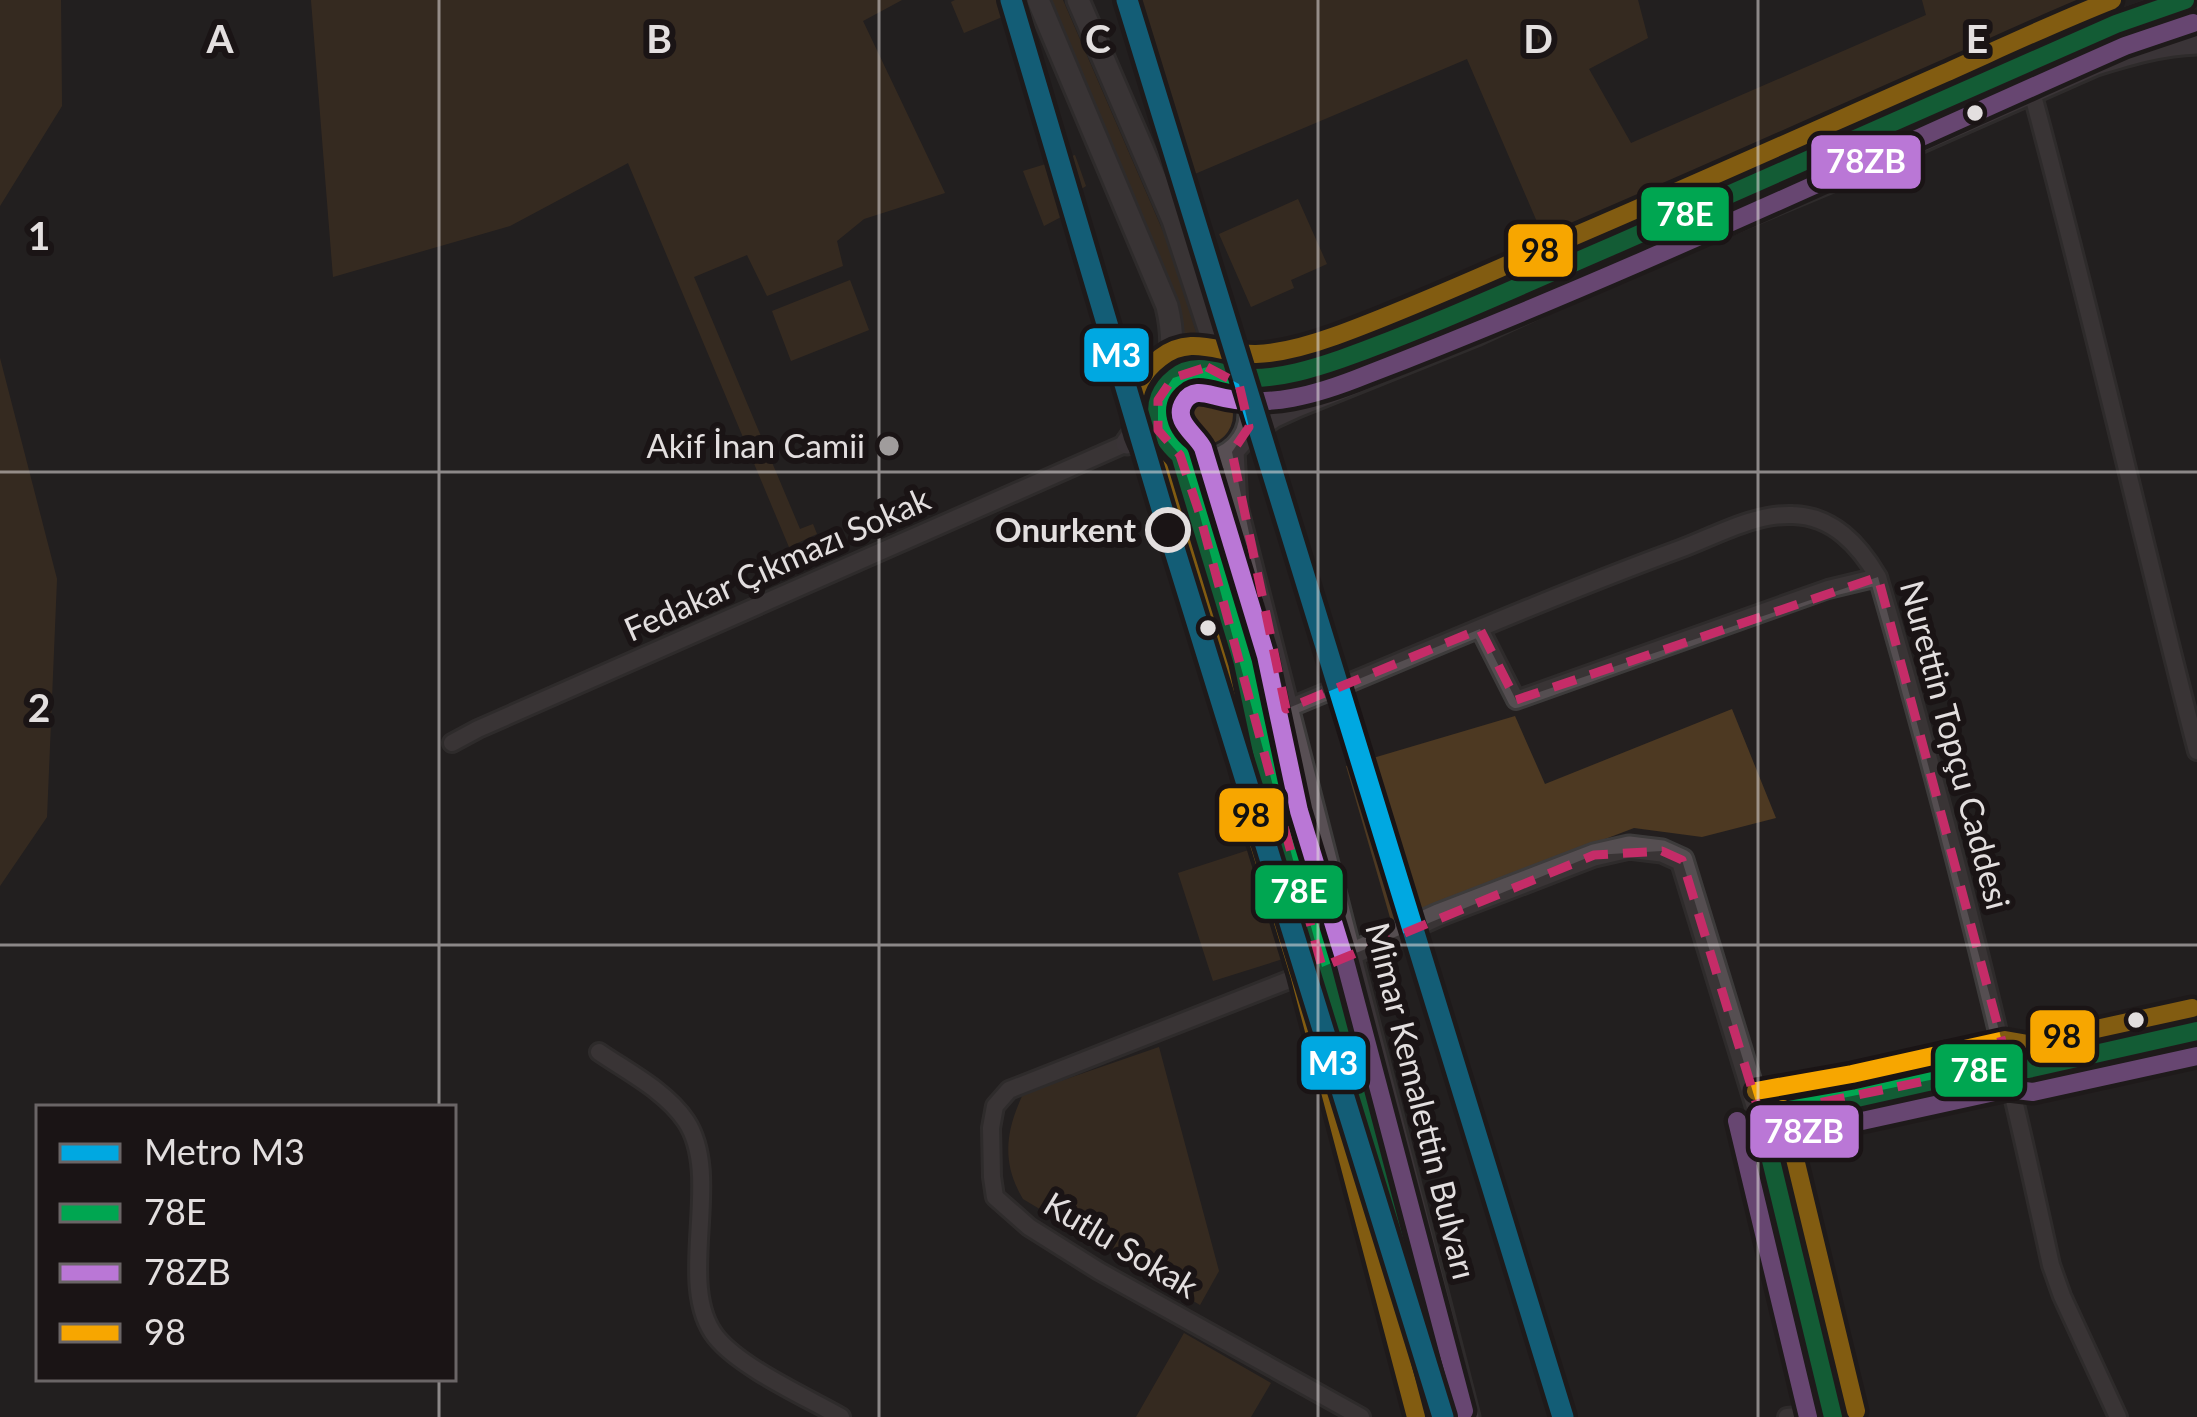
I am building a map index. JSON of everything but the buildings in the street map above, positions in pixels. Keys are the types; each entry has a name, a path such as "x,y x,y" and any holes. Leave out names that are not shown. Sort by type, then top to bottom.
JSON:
{"main road":[{"path":"2185,0 2116,24 1320,368 1277,376 1231,376 1195,368 1173,378 1127,442 1190,460 1220,459 1274,417 1297,406 1476,334 2096,64 2132,53 2197,44"},
{"path":"1231,376 1247,397 1250,412 1249,427 1238,446"},
{"path":"1161,394 1158,430 1175,452"},
{"name":"Mimar Kemalettin Bulvarı","path":"1238,446 1236,507 1468,1417"},
{"name":"Mimar Kemalettin Bulvarı","path":"1175,452 1243,663 1276,817 1322,967 1441,1417"}],"street":[{"path":"1038,0 1167,307 1172,338 1161,394"},
{"path":"1078,0 1173,220 1216,350 1231,376"},
{"path":"2032,92 2197,751"},
{"name":"Fedakar Çıkmazı Sokak","path":"452,743 1127,442"},
{"name":"Nurettin Topçu Caddesi","path":"1286,709 1770,515 1798,514 1822,520 1846,535 1879,577 1932,764 2008,1064 2051,1265 2119,1417"},
{"path":"1480,629 1516,700 1828,590 1879,577"},
{"path":"1322,967 1438,915 1594,855 1629,847 1662,851 1682,860 1760,1114 1833,1415 1787,1417"},
{"name":"Kutlu Sokak","path":"1322,967 1009,1090 995,1106 992,1177 995,1198 1029,1227 1361,1417"},
{"path":"1760,1114 1857,1099 2008,1064 2029,1069 2197,1031"},
{"path":"599,1052 670,1102 688,1123 700,1155 700,1300 707,1324 719,1342 742,1359 841,1417"}],"highlighted area":[{"path":"1207,367 1239,384 1249,427 1232,452 1286,709 1480,629 1516,700 1878,577 2008,1064 1760,1115 1682,860 1662,851 1594,855 1322,967 1199,512 1180,455 1158,430 1158,400 1173,378"}],"shaded area":[{"path":"0,0 61,0 62,106 0,206"},
{"path":"311,0 902,0 863,21 945,193 864,219 837,241 843,266 767,296 747,255 694,277 800,529 813,524 817,534 789,547 628,163 510,226 333,277"},
{"path":"1001,0 1007,15 964,33 951,2"},
{"path":"1046,0 1063,0 1165,236 1203,353 1181,357"},
{"path":"1119,0 1638,0 1648,38 1589,69 1631,143 1926,15 1922,0 2092,0 1554,245 1541,231 1467,59 1190,176"},
{"path":"1075,155 1086,186 1072,195 1076,209 1044,226 1023,171"},
{"path":"1298,199 1327,264 1291,280 1294,288 1251,307 1219,234"},
{"path":"850,280 869,330 791,361 772,311"},
{"path":"0,358 57,579 47,817 0,886"},
{"path":"1203,385 1224,394 1233,415 1224,436 1203,445 1182,436 1173,415 1182,394"},
{"path":"1732,709 1776,818 1702,837 1634,828 1391,921 1346,766 1515,716 1545,784"},
{"path":"1267,844 1302,953 1213,981 1178,873"},
{"path":"1159,1047 1219,1271 1200,1305 1023,1199 1011,1172 1008,1146 1023,1094"},
{"path":"1184,1333 1271,1383 1251,1417 1136,1417"}],"metro line":[{"name":"M3","path":"1011,0 1165,519 1443,1417"},
{"name":"M3","path":"1127,0 1563,1417"}],"transit line":[{"name":"98","path":"1416,1417 1299,974 1253,824 1220,669 1159,469 1135,428 1134,398 1139,383 1160,358 1184,347 1276,352 1386,316 2112,0"},
{"name":"78E","path":"1441,1417 1322,967 1276,817 1243,663 1180,455 1160,428 1157,407 1165,387 1193,370 1252,378 1274,376 1376,346 2116,24 2185,0"},
{"name":"78ZB","path":"1464,1411 1345,961 1299,811 1266,656 1203,448 1181,415 1184,402 1199,393 1273,401 1348,382 1653,257 2125,46 2193,23"},
{"name":"98","path":"1756,1091 2005,1040 2028,1044 2192,1008"},
{"name":"78E","path":"1760,1115 2008,1064 2028,1069 2197,1031"},
{"name":"78ZB","path":"1764,1139 2008,1089 2033,1092 2197,1056"},
{"name":"98","path":"1783,1109 1856,1411"},
{"name":"78E","path":"1760,1115 1833,1417"},
{"name":"78ZB","path":"1737,1121 1808,1417"}],"place":[{"name":"Akif İnan Camii","path":"889,446"},
{"name":"Onurkent","path":"1168,530"}]}
